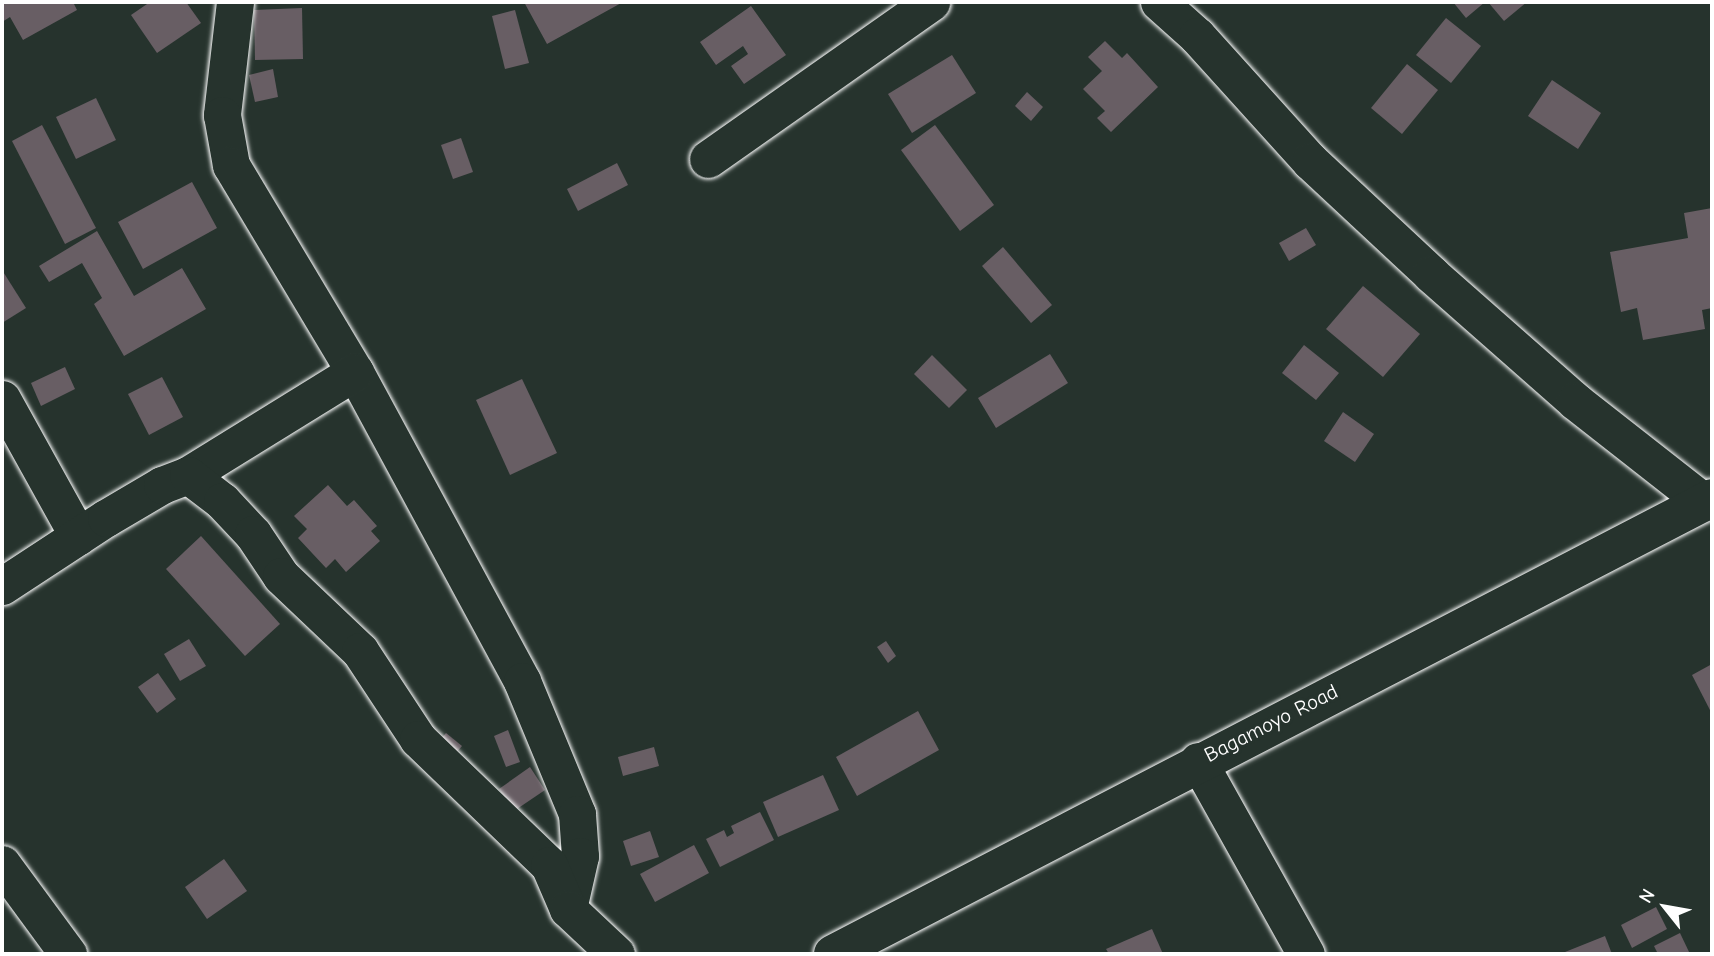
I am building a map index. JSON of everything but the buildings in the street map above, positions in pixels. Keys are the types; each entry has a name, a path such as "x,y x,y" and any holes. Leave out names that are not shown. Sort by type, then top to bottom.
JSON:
{"highway":[{"name":"Bagamoyo Road","path":"833,954 1198,761 1708,500"}],"street":[{"path":"235,2 222,115 232,165 355,372 522,681 577,814 580,856 568,909"},
{"path":"708,159 931,2"},
{"path":"1159,2 1197,36 1310,161 1421,264 1575,401 1708,500"},
{"path":"2,586 162,485 188,475 355,372"},
{"path":"2,399 78,536"},
{"path":"188,475 222,501 253,534 281,576 360,651 390,690 418,740 549,865 568,909 616,954"},
{"path":"1198,761 1306,954"},
{"path":"2,864 68,954"}]}
